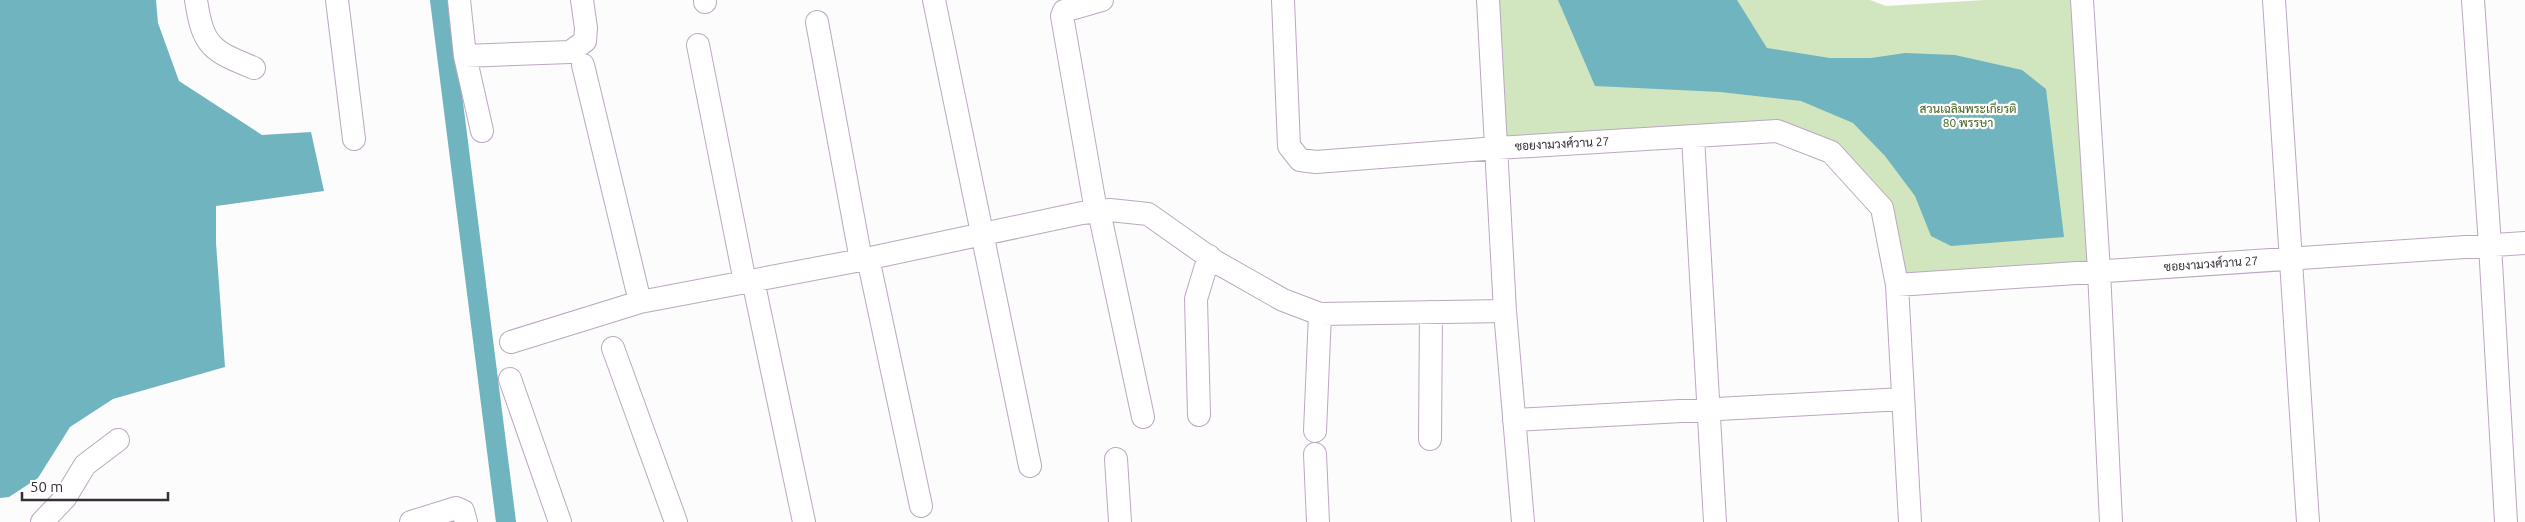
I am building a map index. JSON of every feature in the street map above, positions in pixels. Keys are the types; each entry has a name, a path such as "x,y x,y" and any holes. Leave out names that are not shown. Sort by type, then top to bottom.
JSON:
{"street":[{"path":"196,0 200,28 219,54 254,68"},
{"path":"337,0 354,139"},
{"path":"459,0 464,56 482,131"},
{"path":"464,56 570,52 585,42 586,28 582,0"},
{"path":"934,0 1030,466"},
{"path":"1102,0 1064,11 1062,16 1097,211 1143,417"},
{"name":"ซอยงามวงศ์วาน 27","path":"1283,0 1289,146 1300,160 1316,162 1497,148 1777,131 1831,152 1882,208 1897,285 1910,522"},
{"path":"1488,0 1505,311 1522,522"},
{"path":"2082,0 2099,271 2111,522"},
{"path":"2274,0 2308,522"},
{"path":"2473,0 2490,245 2506,522"},
{"path":"817,22 865,259 921,506"},
{"path":"698,46 804,522"},
{"path":"583,64 640,302"},
{"path":"1693,137 1715,522"},
{"path":"511,342 640,302 865,259 1097,211 1127,210 1148,214 1209,256 1283,300 1320,314 1505,311"},
{"name":"ซอยงามวงศ์วาน 27","path":"1897,285 2525,242"},
{"path":"1199,416 1196,299 1209,256"},
{"path":"1430,439 1431,312"},
{"path":"1314,431 1320,314"},
{"path":"613,348 676,522"},
{"path":"510,379 560,522"},
{"path":"1514,420 1903,399"},
{"path":"42,522 66,498 85,465 118,440"},
{"path":"1316,454 1318,522"},
{"path":"1116,459 1120,522"},
{"path":"411,522 456,508 463,511 466,522"}],"green space":[{"name":"สวนเฉลิมพระเกียรติ 80 พรรษา","path":"1495,0 1870,0 1886,6 1985,0 2077,0 2092,276 1902,288 1890,201 1836,141 1780,123 1505,141"}],"water":[{"path":"0,0 156,0 158,23 179,81 262,135 311,132 324,191 216,206 216,243 225,367 113,399 70,427 38,478 9,497 0,498"},
{"path":"1558,0 1737,0 1767,48 1830,58 1871,58 1905,53 1955,55 2022,70 2046,89 2064,237 1951,246 1931,236 1915,196 1885,156 1853,123 1801,101 1720,92 1595,86"}],"waterway":[{"path":"440,0 506,522"}]}
